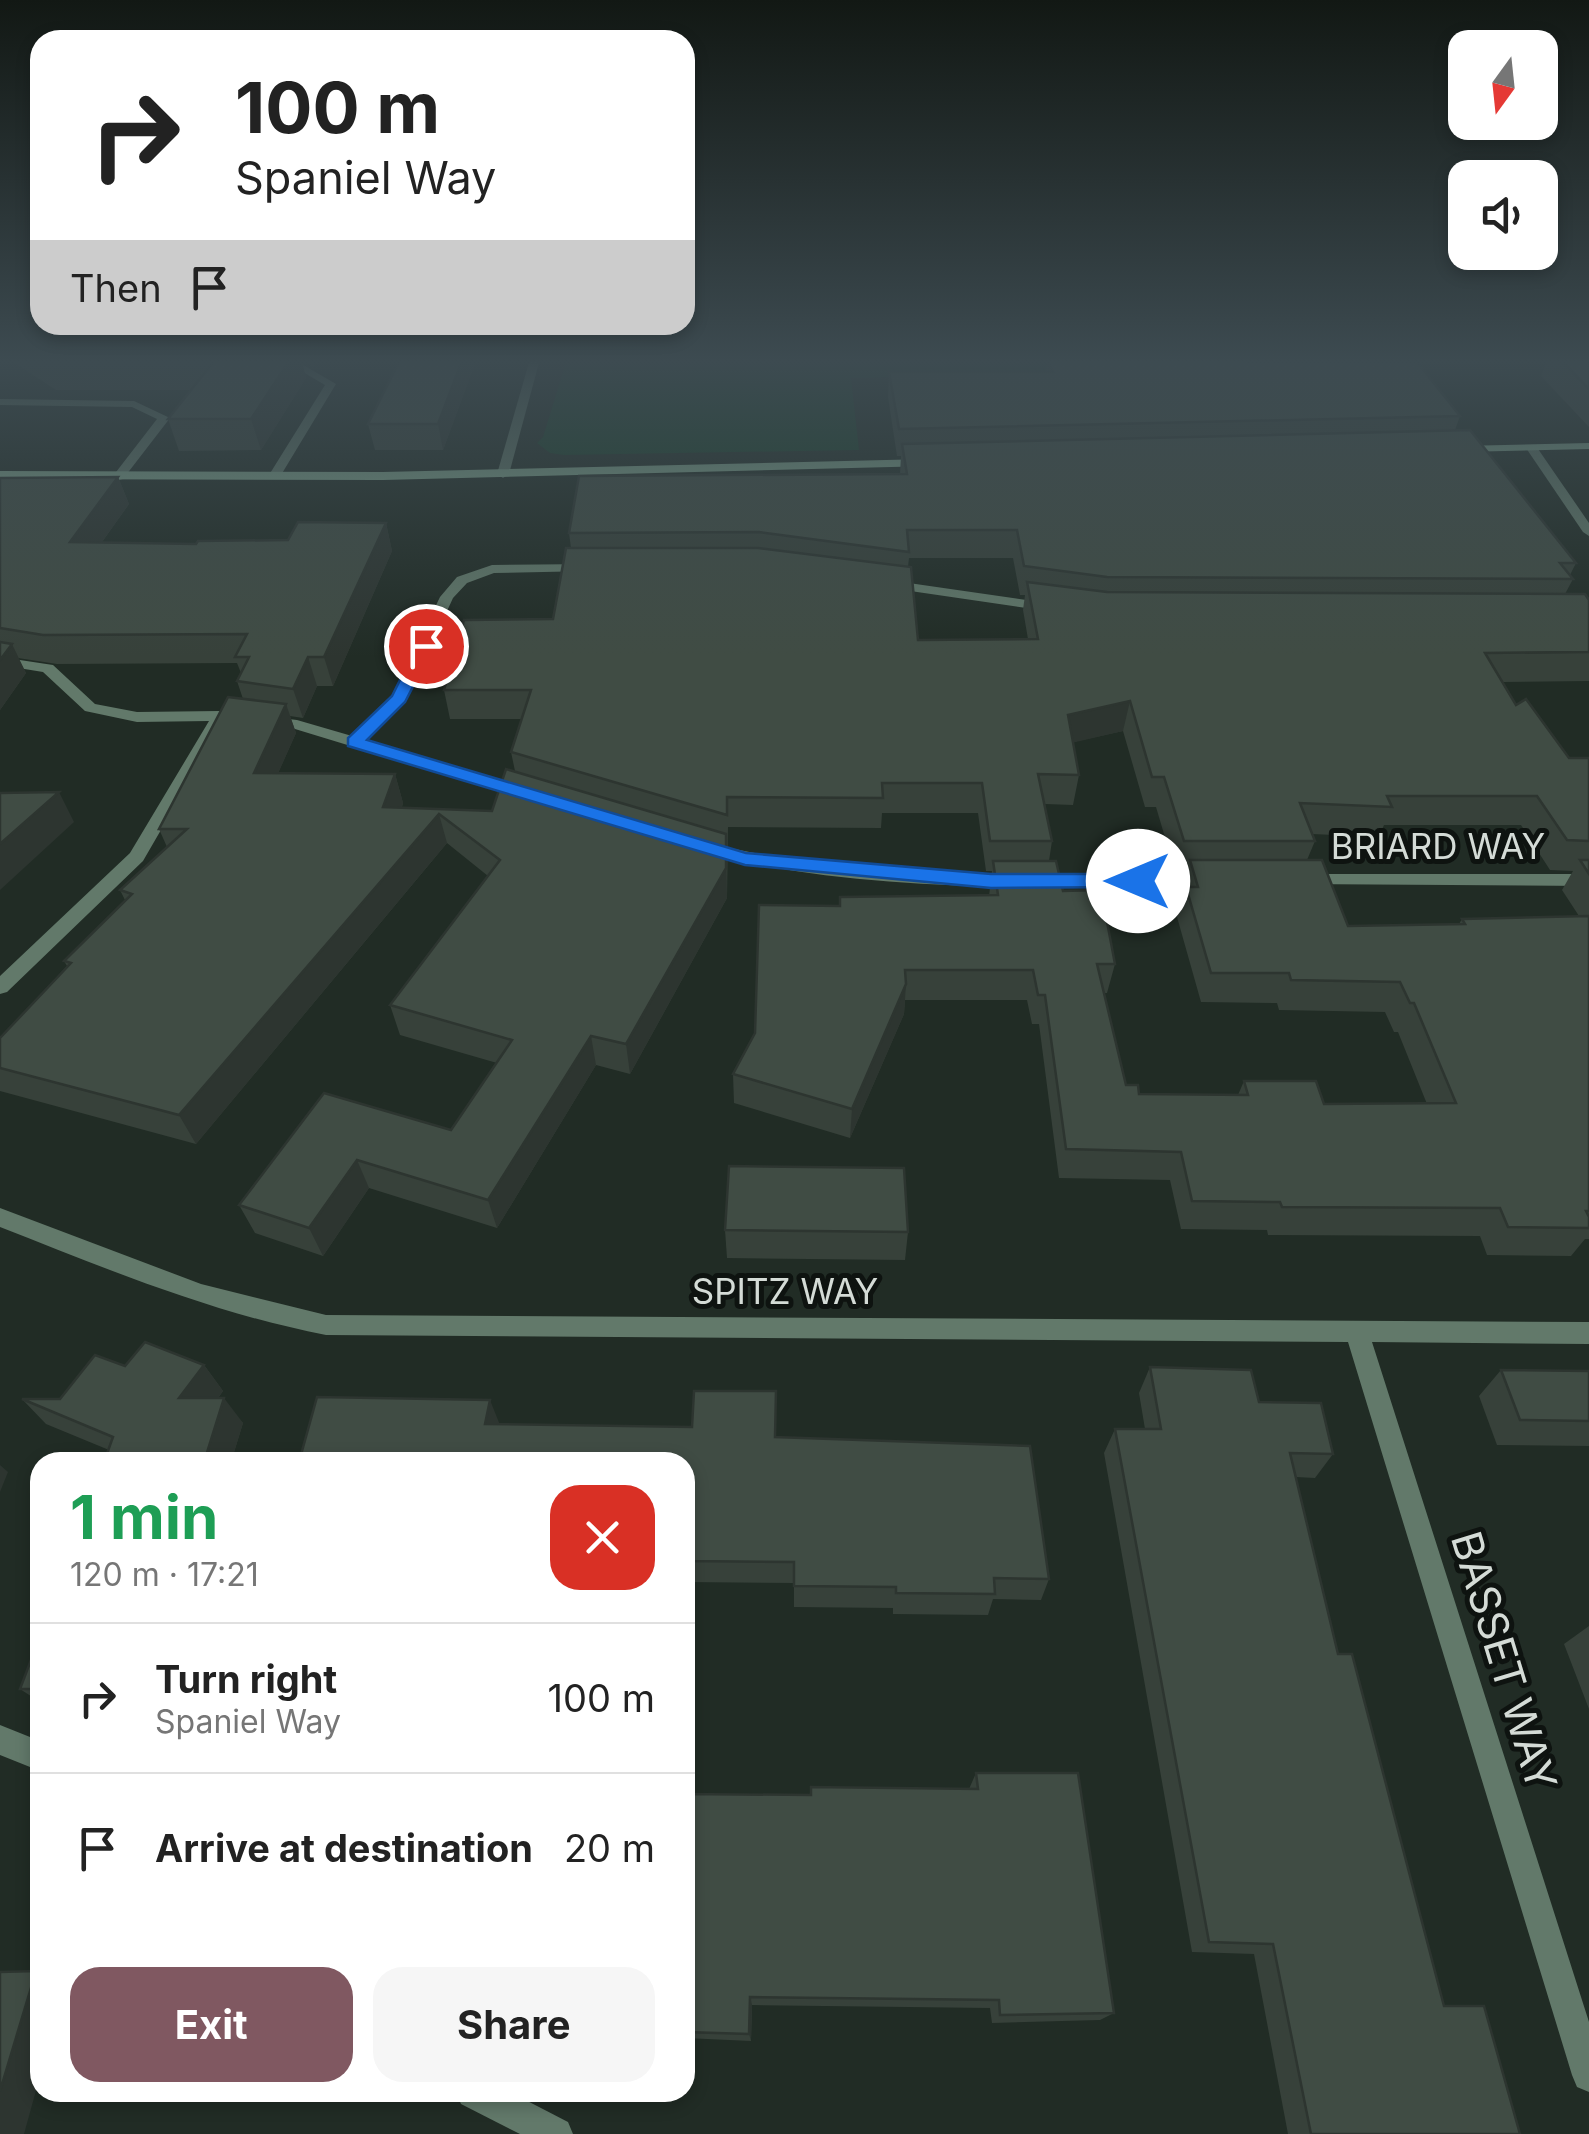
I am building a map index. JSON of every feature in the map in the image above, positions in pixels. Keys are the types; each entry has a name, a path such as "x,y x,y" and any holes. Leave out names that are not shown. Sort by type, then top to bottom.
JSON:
{"street":[{"path":"119,476 133,459"},
{"path":"275,475 285,459"},
{"path":"503,474 507,459"},
{"path":"1539,459 1589,532"},
{"path":"0,476 503,474 941,462"},
{"path":"355,742 399,698 447,597 462,580 492,569 614,567"},
{"path":"869,582 1067,610"},
{"path":"0,660 48,668 90,708 159,718 219,716 296,725 546,800"},
{"path":"0,987 137,857 219,716"},
{"path":"691,843 745,859 912,876 991,881 1222,880"},
{"name":"BRIARD WAY","path":"1280,880 1589,880"},
{"name":"SPITZ WAY","path":"0,1217 138,1270 285,1319 326,1326 1589,1332"},
{"name":"BASSET WAY","path":"1356,1330 1589,2075"},
{"path":"0,1740 30,1752"},
{"path":"493,2102 556,2134"}],"building":[{"path":"904,459 1493,459 1576,563 1560,563 1573,579 1107,577 1024,566 1017,530 907,530 909,552 759,532 569,533 579,476 907,474"},
{"path":"118,477 70,542 196,544 288,540 298,522 386,523 324,657 308,657 293,689 237,681 249,657 235,657 247,634 43,635 0,628 0,478"},
{"path":"566,548 758,548 911,567 918,640 1038,639 1027,582 1107,592 1585,594 1589,600 1589,652 1485,653 1516,705 1526,699 1569,758 1589,758 1589,841 1567,840 1537,796 1387,796 1392,807 1300,803 1315,841 1184,841 1164,777 1152,777 1130,701 1068,715 1079,775 1038,774 1052,841 990,841 982,783 882,783 883,798 727,797 727,815 511,752 531,690 444,690 464,620 553,619"},
{"path":"0,642 12,644 0,660"},
{"path":"228,697 286,704 254,773 395,774 383,807 492,811 506,769 726,834 726,868 626,1044 591,1036 488,1200 357,1160 309,1228 239,1205 324,1093 451,1130 512,1040 390,1005 500,860 439,814 179,1115 0,1068 0,1038 71,963 64,961 132,894 120,890 187,829 159,829"},
{"path":"59,792 0,844 0,793"},
{"path":"1190,860 1322,860 1348,926 1589,916 1589,1228 1508,1227 1500,1208 1282,1207 1280,1202 1192,1201 1181,1152 1066,1149 1045,995 1038,995 1033,970 905,970 906,984 852,1109 733,1074 755,1033 759,905 840,906 840,897 998,895 993,861 1056,861 1063,891 1101,890 1115,964 1097,964 1126,1085 1138,1085 1139,1094 1248,1095 1244,1081 1316,1081 1324,1104 1456,1103 1414,1003 1410,1003 1400,982 1291,980 1289,973 1211,973 1186,887 1198,887"},
{"path":"1580,860 1589,860 1589,874"},
{"path":"729,1166 904,1168 908,1232 725,1230"},
{"path":"145,1342 204,1365 179,1398 224,1398 207,1452 108,1452 113,1437 22,1399 60,1399 95,1355 125,1366"},
{"path":"1150,1367 1251,1370 1259,1402 1321,1403 1333,1454 1290,1453 1338,1654 1352,1654 1444,2006 1484,2006 1520,2134 1311,2134 1273,1944 1209,1942 1115,1429 1161,1429"},
{"path":"1501,1370 1589,1371 1589,1421 1520,1420"},
{"path":"694,1391 776,1391 775,1437 1030,1446 1049,1579 994,1578 995,1594 896,1593 896,1587 794,1586 794,1562 695,1561 695,1452 302,1452 317,1397 490,1400 485,1424 692,1427"},
{"path":"30,1662 30,1689 20,1689"},
{"path":"976,1773 1078,1773 1114,2013 1000,2015 999,2000 750,1997 749,2034 695,2032 695,1794 811,1795 811,1787 978,1789"},
{"path":"30,1971 30,1991 0,2091 0,1972"}],"route":[{"path":"426,646 399,698 355,742 745,859 991,881 1138,881"}]}
